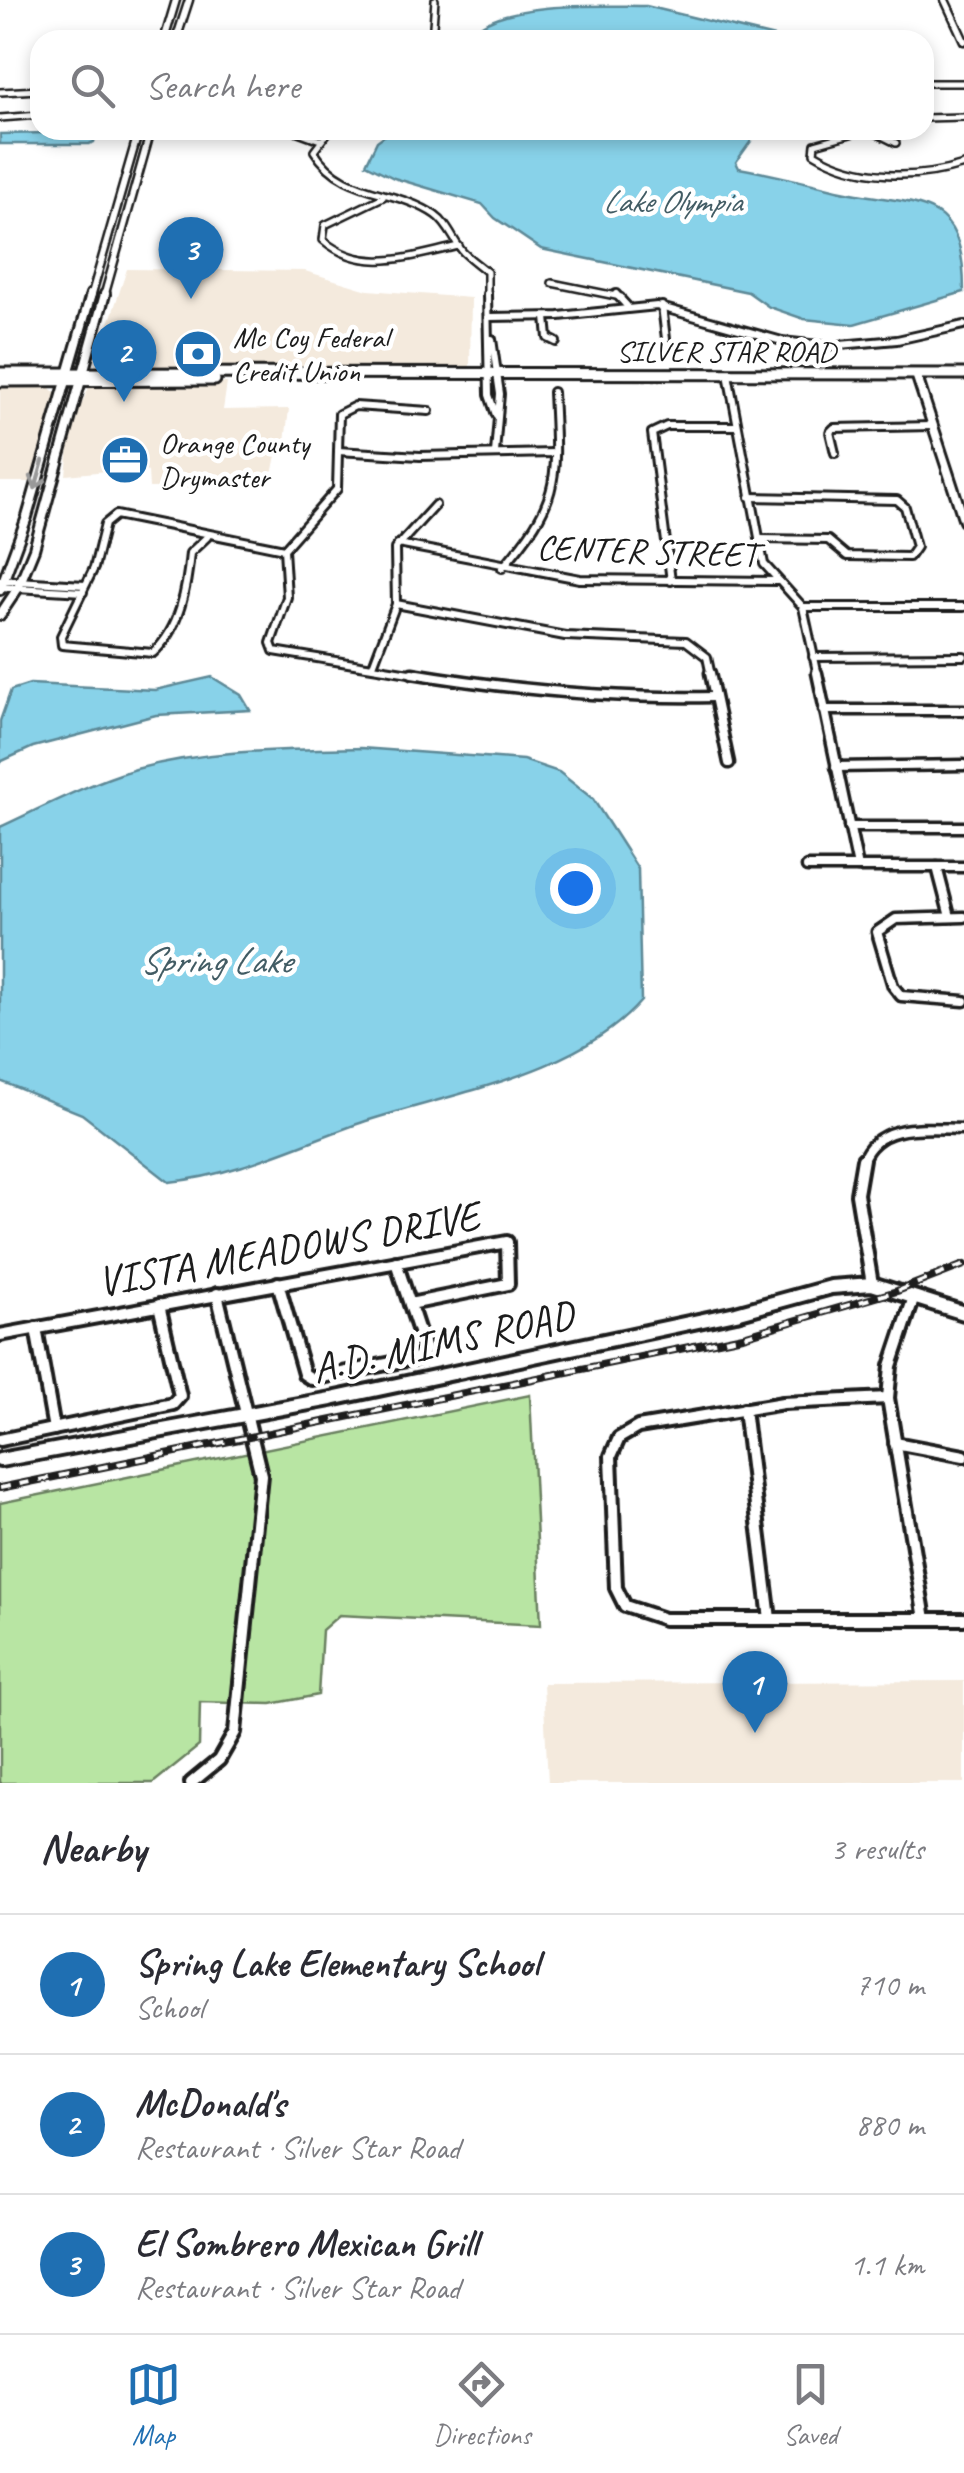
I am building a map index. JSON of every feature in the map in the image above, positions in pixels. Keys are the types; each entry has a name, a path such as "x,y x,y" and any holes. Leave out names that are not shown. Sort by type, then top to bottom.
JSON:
{"main road":[{"name":"SILVER STAR ROAD","path":"0,373 67,377 494,374"},
{"name":"SILVER STAR ROAD","path":"80,377 197,380 382,374 964,374"},
{"name":"SILVER STAR ROAD","path":"0,382 67,377"}],"street":[{"path":"167,30 176,0"},
{"path":"179,30 188,0"},
{"path":"433,26 435,0"},
{"path":"945,0 964,40"},
{"path":"934,83 964,83"},
{"path":"0,92 30,90"},
{"path":"0,118 30,116"},
{"path":"934,118 964,117"},
{"path":"84,588 1,585 136,140"},
{"path":"0,615 19,585 34,549 148,140"},
{"path":"320,140 314,151 332,173 362,191 429,211 445,222 458,246 486,272 494,374 489,395 496,415 495,452"},
{"path":"822,140 815,144 814,153 830,162 886,174 938,174 964,165"},
{"path":"889,140 896,143"},
{"path":"126,176 138,177"},
{"path":"383,196 325,224 324,240 353,258 377,262 458,246"},
{"path":"552,283 620,295 627,306"},
{"path":"88,302 102,302"},
{"path":"490,317 546,317 627,306 662,306 807,345 879,343 964,325"},
{"path":"662,306 666,339"},
{"path":"546,317 548,338 556,342"},
{"path":"728,374 764,564 777,580 797,594 803,607 858,867"},
{"path":"916,374 964,520"},
{"path":"502,568 552,507 557,492 553,392"},
{"path":"430,411 410,406 344,408 339,414 337,489 284,548 287,597 271,643 274,651 581,697 713,697"},
{"path":"670,582 652,439 656,428 738,426"},
{"path":"835,453 830,432 834,428 933,426"},
{"path":"338,451 420,456 555,453"},
{"path":"750,496 897,500 904,507 916,547 909,557 847,556 828,540 759,539"},
{"path":"373,665 396,604 398,544 435,506"},
{"path":"207,538 190,553 182,605 153,652 62,645 61,636 84,588 105,524 116,515 136,516 207,538 284,548"},
{"name":"CENTER STREET","path":"398,544 502,568 580,580 777,580"},
{"path":"396,604 575,637 686,640 707,656 729,763"},
{"path":"803,607 964,606"},
{"path":"813,656 964,656"},
{"path":"824,710 964,710"},
{"path":"836,766 964,765"},
{"path":"848,827 964,827"},
{"path":"806,867 964,867"},
{"path":"937,867 950,917"},
{"path":"964,917 896,919 877,932 893,986 901,996 917,1001 964,1001"},
{"path":"872,1284 857,1191 861,1154 880,1136 901,1130 964,1129"},
{"name":"VISTA MEADOWS DRIVE","path":"0,1335 507,1242 508,1284 410,1304"},
{"path":"278,1283 304,1374 312,1380 417,1358 425,1350 396,1262"},
{"name":"A.D. MIMS ROAD","path":"0,1460 600,1343 831,1287 872,1284 964,1314"},
{"path":"191,1783 220,1760 234,1732 261,1475 217,1294"},
{"path":"914,1296 890,1366 888,1398 925,1620"},
{"path":"0,1440 173,1404 180,1396 159,1305"},
{"path":"36,1328 54,1429"},
{"path":"888,1398 744,1408 638,1427 619,1438 611,1456 616,1588 625,1606 642,1615 964,1620"},
{"path":"744,1408 770,1619"},
{"path":"894,1443 964,1456"}],"shaded area":[{"path":"127,269 305,271 368,290 471,298 470,367 103,366 96,363"},
{"path":"227,383 223,410 289,409 285,442 277,450 273,470 252,487 149,488 148,472 137,468 66,475 71,428 90,385"},
{"path":"0,386 48,386 57,395 32,482 0,482"},
{"path":"964,1681 964,1783 548,1783 543,1683"}],"green space":[{"path":"530,1395 541,1625 339,1615 322,1630 318,1695 271,1704 200,1702 199,1746 153,1783 0,1783 0,1503"}],"water":[{"path":"583,6 646,6 746,30 479,30 495,19 514,13"},
{"path":"30,133 30,140 94,140 89,144 0,144 0,134"},
{"name":"Lake Olympia","path":"751,140 736,162 739,168 911,203 944,219 955,235 962,258 964,292 854,324 804,319 769,307 748,292 541,249 495,218 482,204 394,178 366,164 377,141"},
{"path":"212,677 241,695 250,710 156,715 33,747 0,762 0,721 11,690 30,684 155,690"},
{"name":"Spring Lake","path":"361,748 523,760 559,772 593,799 638,869 641,1001 615,1026 584,1046 513,1078 366,1121 220,1173 169,1182 82,1114 0,1081 0,827 101,781 164,762 248,752"}],"railway":[{"path":"0,1488 743,1336 897,1291 964,1265"}],"place":[{"name":"El Sombrero Mexican Grill","path":"191,299"},
{"name":"Mc Coy Federal Credit Union","path":"198,354"},
{"name":"McDonald's","path":"124,402"},
{"name":"Orange County Drymaster","path":"125,460"},
{"name":"Spring Lake Elementary School","path":"755,1733"}]}
